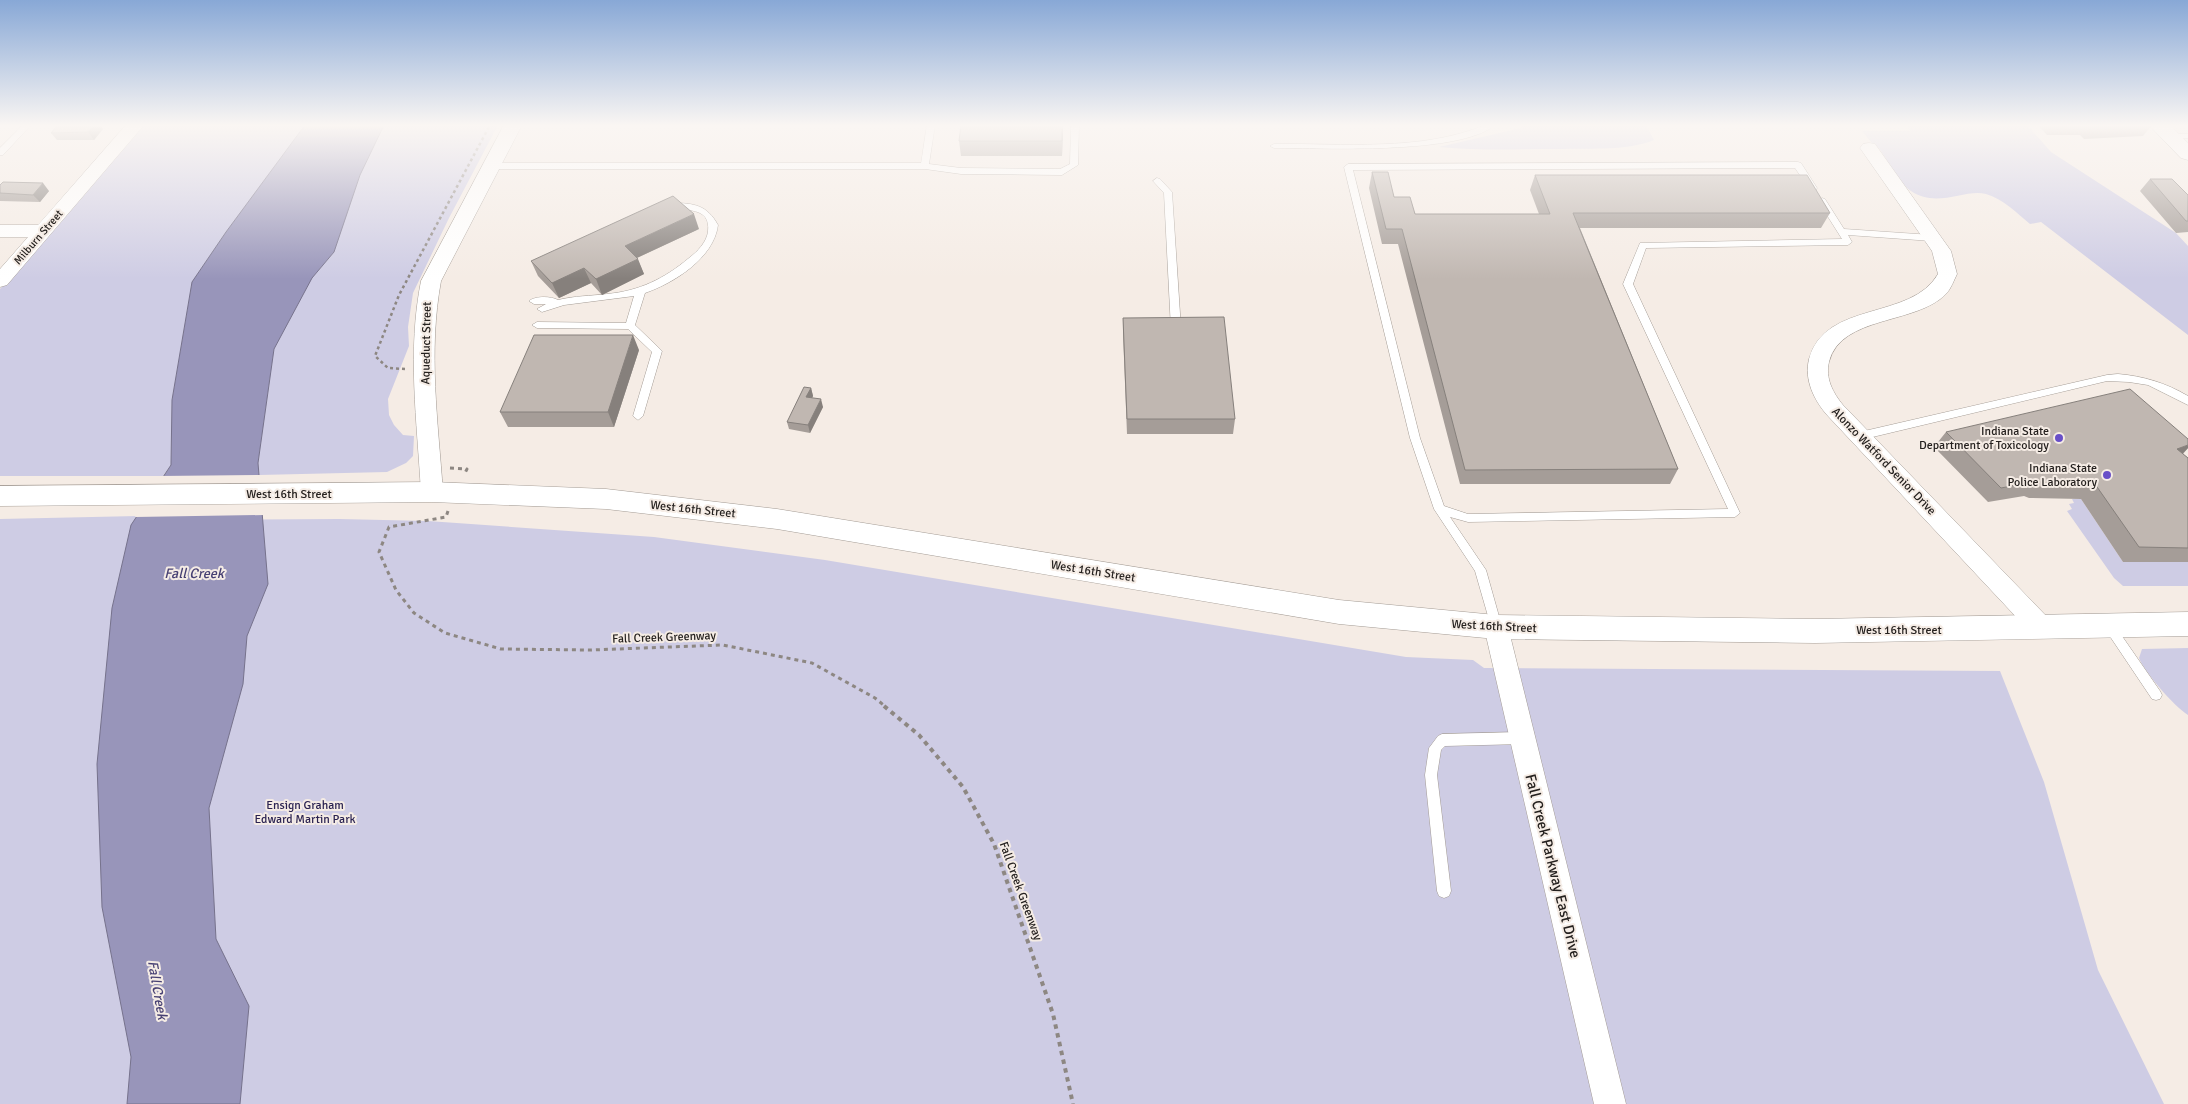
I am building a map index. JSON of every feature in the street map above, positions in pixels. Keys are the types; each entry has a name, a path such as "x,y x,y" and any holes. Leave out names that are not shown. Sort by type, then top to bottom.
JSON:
{"main road":[{"name":"West 16th Street","path":"0,496 432,492 606,499 753,516 1338,612 1496,627 1764,630 2042,628 2188,624"}],"street":[{"name":"Milburn Street","path":"0,280 90,177"},
{"name":"Aqueduct Street","path":"432,492 424,366 427,298 431,281 486,177"},
{"name":"Alonzo Watford Senior Drive","path":"1889,177 1932,238 1946,263 1946,277 1937,293 1918,303 1839,331 1825,344 1816,360 1818,379 1828,403 2042,628"},
{"path":"0,232 43,231"},
{"name":"Fall Creek Parkway East Drive","path":"1496,627 1610,1104"}],"lane":[{"path":"1350,177 1415,438 1439,509 1480,570 1496,627"},
{"path":"1439,509 1468,518 1735,514 1628,284 1643,245 1848,242 1805,177"},
{"path":"1157,180 1168,192 1176,329"},
{"path":"534,301 565,301 612,297 649,288 676,272 710,244 715,231 714,220 704,212 690,206 665,207"},
{"path":"1841,232 1932,238"},
{"path":"630,326 641,290"},
{"path":"542,309 565,301"},
{"path":"537,325 630,326 657,351 638,416"},
{"path":"1860,436 2106,378 2146,381 2168,388 2188,401"},
{"path":"2109,626 2156,696"},
{"path":"1444,891 1431,775 1435,748 1442,740 1522,738"}],"path":[{"path":"448,468 467,469"},
{"name":"Fall Creek Greenway","path":"446,517 408,522 390,527 379,552 396,590 414,613 445,633 500,649 590,650 723,645 812,663 875,698 919,735 963,787 994,844 1054,1014 1073,1104"}],"green space":[{"path":"95,177 267,177 192,282 172,400 171,465 163,476 0,476 0,289"},
{"path":"359,177 471,177 413,293 408,327 409,346 388,399 389,415 394,425 403,435 414,436 413,456 406,463 387,472 259,475 258,463 274,348 312,278 334,252"},
{"path":"1898,177 2089,177 2176,233 2188,246 2188,335 2041,222 2030,224 2010,207 1986,194 1978,193 1941,198 1921,196 1907,188"},
{"path":"2072,499 2081,499 2123,562 2188,562 2188,586 2123,586 2114,578 2067,511 2072,509 2069,504 2074,503"},
{"name":"Ensign Graham Edward Martin Park","path":"138,516 136,520 339,519 428,521 654,537 825,560 1406,657 1473,660 1484,668 2000,671 2044,782 2098,970 2164,1104 0,1104 0,519"},
{"path":"2188,648 2188,715 2160,689 2139,658 2142,649"}],"water":[{"name":"Fall Creek","path":"267,177 359,177 334,252 312,278 274,349 258,463 268,584 247,636 243,684 209,808 216,939 249,1006 240,1104 127,1104 131,1057 102,907 97,764 112,608 131,525 171,465 172,400 192,282"}],"pier":[{"path":"261,475 264,515 135,517 160,476"}],"building":[{"path":"1373,177 1389,177 1394,197 1410,197 1415,214 1550,214 1536,177 1808,177 1830,213 1573,213 1678,469 1465,470 1402,229 1386,229"},
{"path":"2150,179 2172,179 2188,195 2188,221 2186,221"},
{"path":"3,182 43,183 33,195 0,193 0,185"},
{"path":"673,196 694,214 625,246 638,259 596,279 584,268 552,283 531,261"},
{"path":"1224,317 1235,419 1127,419 1123,318"},
{"path":"534,335 633,335 608,412 500,412"},
{"path":"804,387 811,388 806,397 821,399 808,425 787,422"},
{"path":"2130,389 2188,439 2188,445 2177,449 2188,458 2188,548 2139,547 2095,484 2043,483 2038,481 2001,488 1946,432"}],"place":[{"name":"Indiana State Department of Toxicology","path":"2059,438"},
{"name":"Indiana State Police Laboratory","path":"2107,475"}]}
